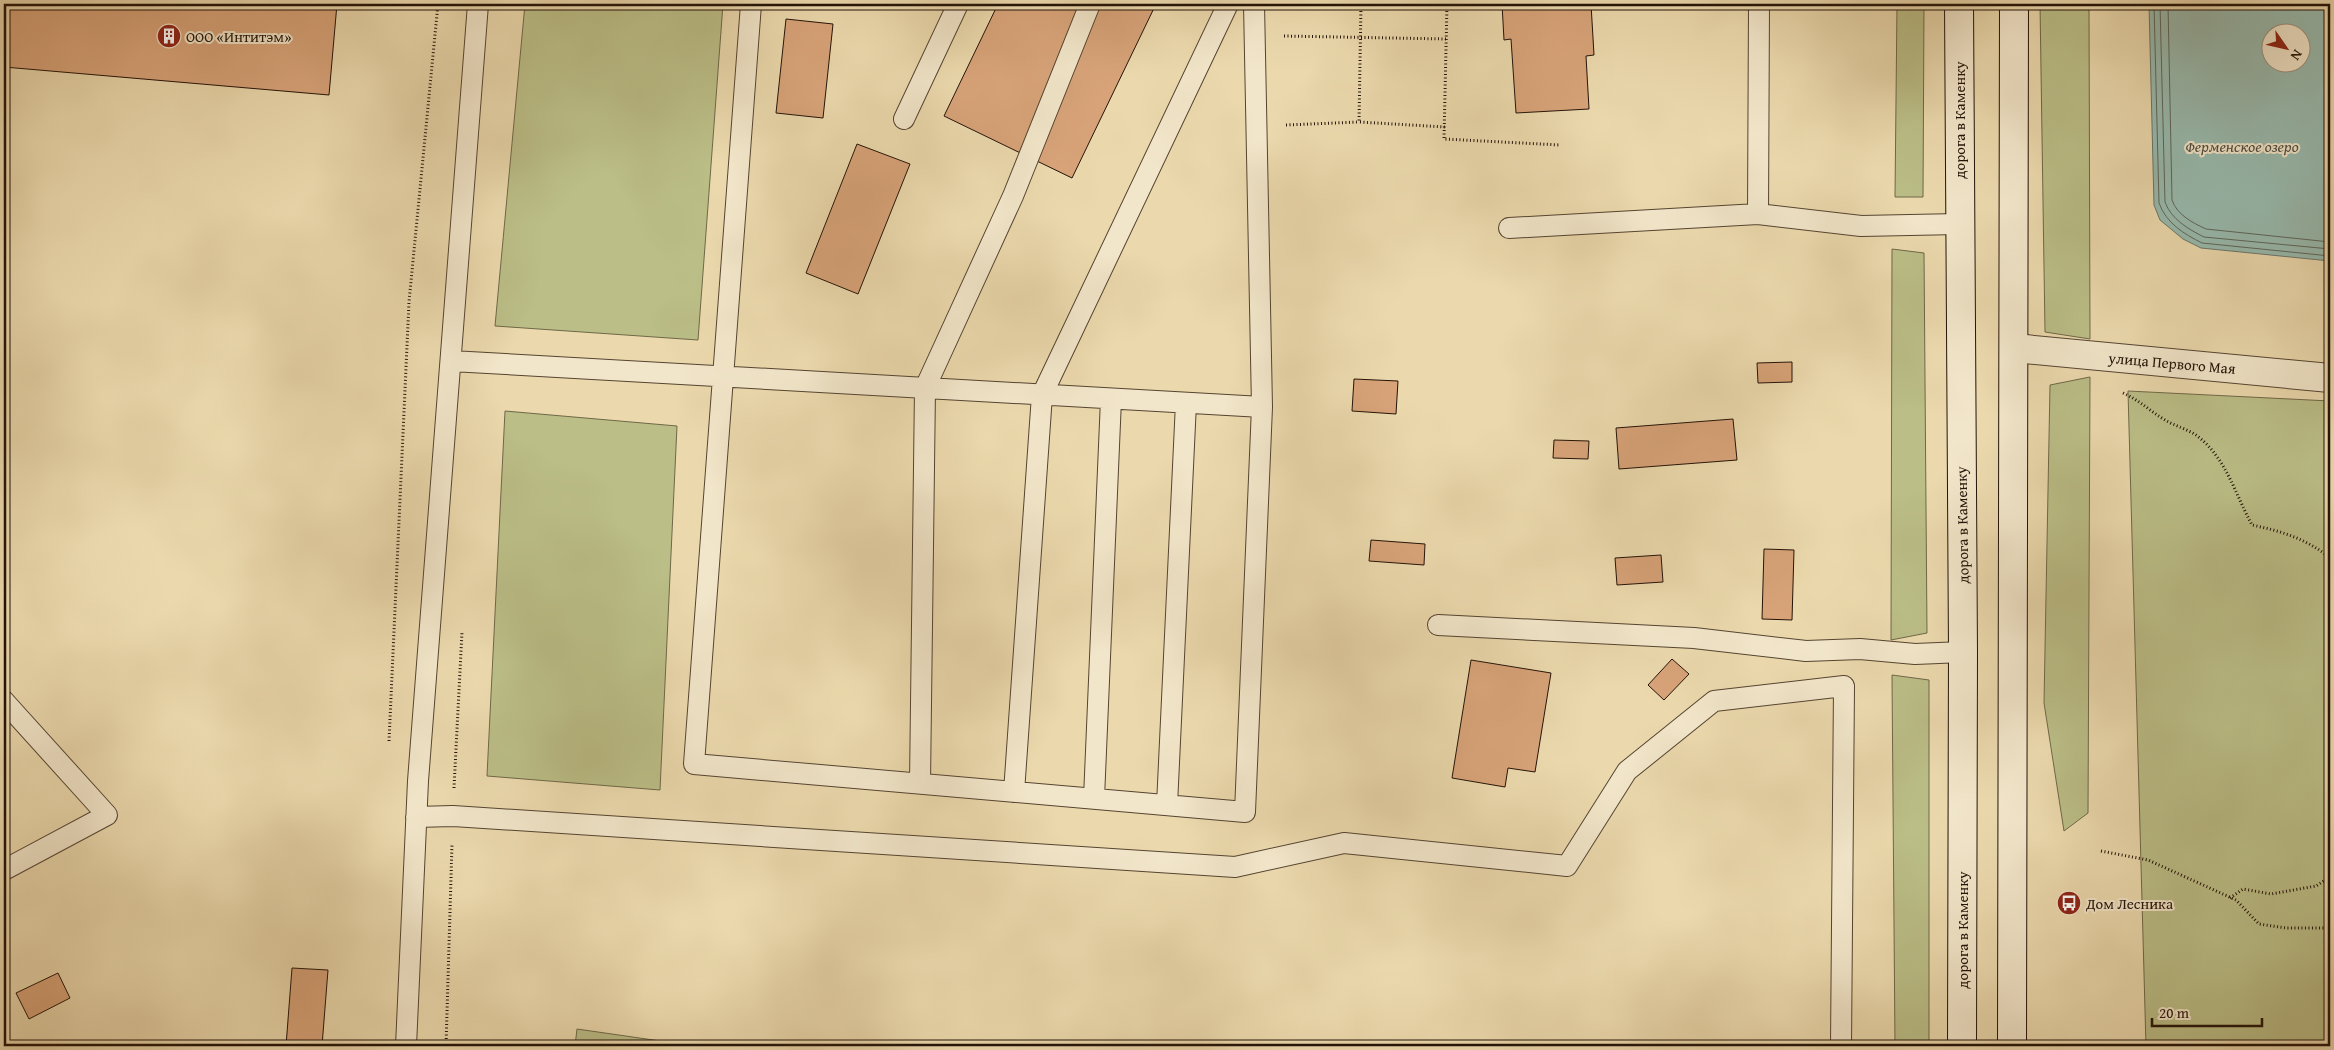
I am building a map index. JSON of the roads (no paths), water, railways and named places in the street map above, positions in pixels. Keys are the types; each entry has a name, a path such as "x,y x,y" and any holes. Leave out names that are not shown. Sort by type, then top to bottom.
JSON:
{"main road":[{"name":"дорога в Каменку","path":"1959,4 1963,652 1962,1046"},
{"path":"2012,1046 2014,4"},
{"name":"улица Первого Мая","path":"2014,348 2330,378"}],"lane":[{"path":"406,1046 416,817 478,4"},
{"path":"751,4 694,764 1245,812 1262,407 1254,4"},
{"path":"904,119 958,4"},
{"path":"920,783 925,388 1013,196 1090,4"},
{"path":"1014,792 1042,395 1228,4"},
{"path":"1758,214 1759,4"},
{"path":"1508,228 1758,214 1861,226 1959,224"},
{"path":"451,361 1262,407"},
{"path":"1094,798 1111,399"},
{"path":"1167,805 1186,403"},
{"path":"1438,625 1694,638 1806,651 1860,649 1915,654 1963,652"},
{"path":"416,817 453,816 1235,867 1344,843 1567,866 1627,771 1714,701 1844,686 1841,1046"},
{"path":"4,701 107,815 4,870"}],"water":[{"name":"Ферменское озеро","path":"2149,4 2330,4 2330,261 2201,248 2183,239 2160,220 2154,205"}],"place":[{"name":"ООО «Интитэм»","path":"169,36"},
{"name":"Дом Лесника","path":"2069,903"}]}
